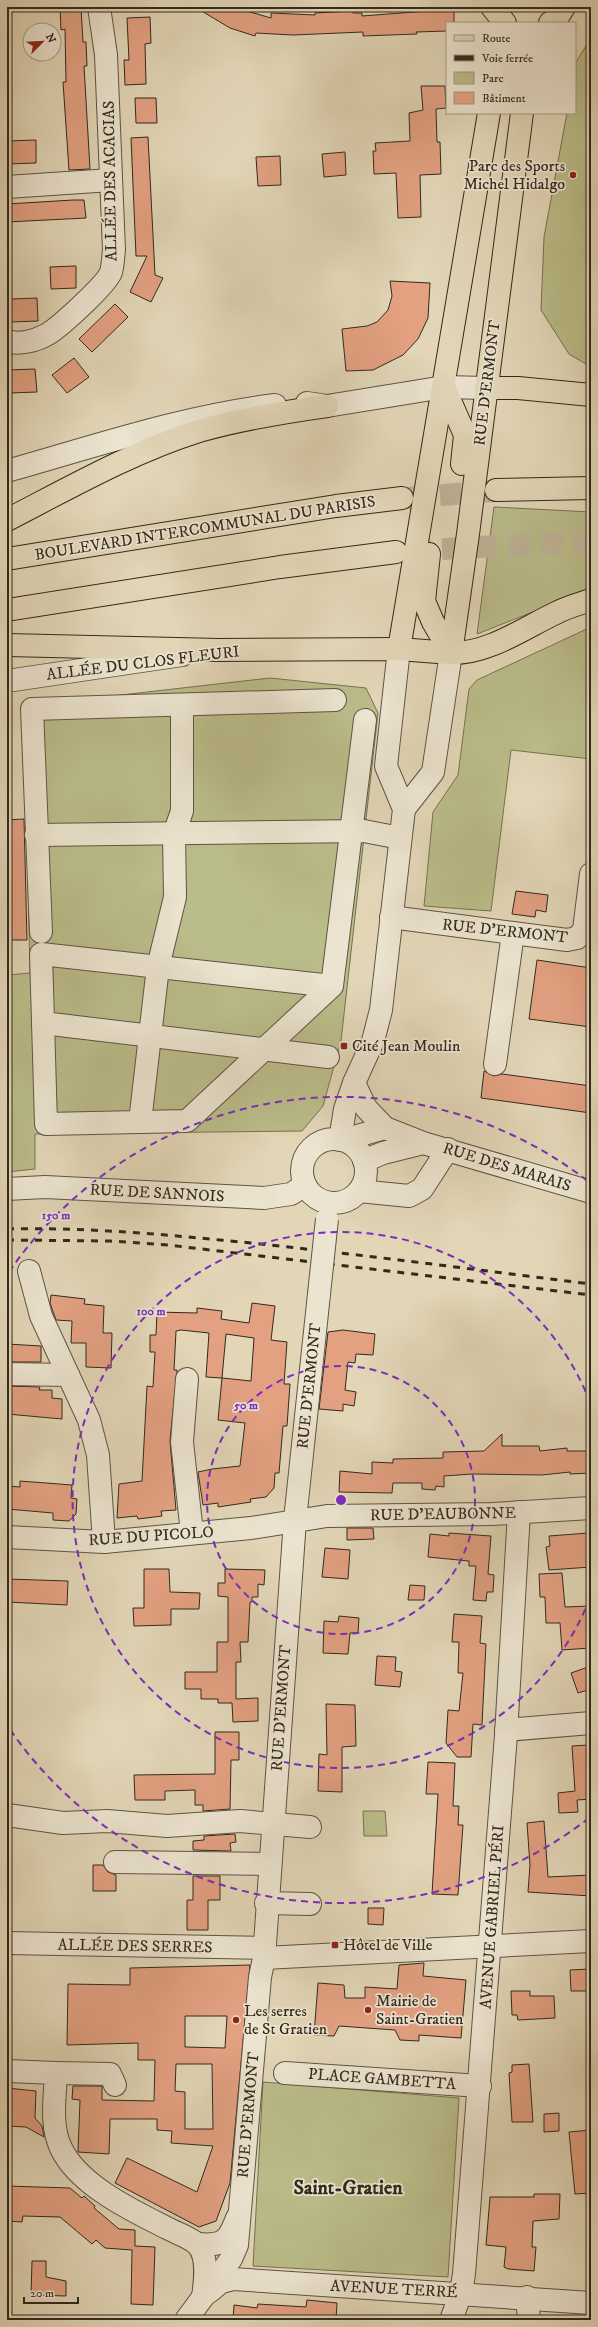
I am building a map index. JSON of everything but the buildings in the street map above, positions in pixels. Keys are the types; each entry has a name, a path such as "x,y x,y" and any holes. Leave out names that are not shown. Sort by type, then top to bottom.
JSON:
{"main road":[{"path":"492,7 504,22"},
{"path":"551,22 557,18 564,7"},
{"path":"399,649 489,114"},
{"name":"RUE D'ERMONT","path":"451,653 522,114"},
{"path":"444,387 465,435 454,531 465,553"},
{"path":"486,388 518,388 591,395"},
{"path":"7,520 135,456 198,432 278,413 327,406"},
{"path":"496,490 591,488"},
{"name":"BOULEVARD INTERCOMMUNAL DU PARISIS","path":"7,559 336,506 402,498"},
{"path":"420,523 430,545 424,601 433,622 451,653"},
{"path":"7,610 288,566 396,552"},
{"name":"ALLÉE DU CLOS FLEURI","path":"219,650 399,649 467,653 482,648 558,611 591,600"},
{"path":"7,645 219,650"}],"street":[{"name":"ALLÉE DES ACACIAS","path":"7,341 32,341 47,335 71,316 106,281 111,272 114,250 106,55 99,7"},
{"path":"7,187 111,180"},
{"path":"7,471 181,422 240,409 298,402 327,406 444,387 486,388"},
{"path":"399,649 386,766 404,810"},
{"name":"ALLÉE DU CLOS FLEURI","path":"7,681 219,650"},
{"path":"342,1140 345,1109 354,1083 373,1041 381,1010 404,810 433,772 451,653"},
{"path":"41,932 32,709 335,700"},
{"path":"140,1122 158,967 175,897 174,834 182,811 182,705"},
{"path":"332,986 41,954 46,1124 187,1121 332,986 365,720"},
{"path":"36,835 364,831 400,838"},
{"name":"RUE D'ERMONT","path":"391,917 567,940 577,938 584,930 591,874"},
{"path":"495,1064 513,932"},
{"path":"43,1023 328,1058"},
{"name":"RUE DES MARAIS","path":"354,1083 366,1108 385,1128 423,1142 591,1192"},
{"path":"342,1140 352,1145 364,1161 366,1171 364,1182 359,1191 346,1201 328,1211 305,1185 302,1165 306,1156 320,1142 330,1139 342,1140 385,1128"},
{"name":"RUE DES MARAIS","path":"364,1161 383,1153 423,1142"},
{"path":"359,1191 409,1196 422,1189 448,1149"},
{"name":"RUE DE SANNOIS","path":"7,1189 45,1187 264,1198 291,1194 305,1185"},
{"name":"RUE D'ERMONT","path":"203,2297 236,2250 260,1977 264,1953 266,1903 295,1520 328,1211"},
{"path":"29,1271 41,1316 89,1420 98,1455 104,1542"},
{"path":"7,1374 68,1375"},
{"path":"187,1379 182,1442 192,1533"},
{"name":"RUE D'EAUBONNE","path":"295,1520 327,1516 520,1512 591,1508"},
{"name":"AVENUE GABRIEL PÉRI","path":"451,2320 461,2293 480,2086 520,1512"},
{"name":"RUE DU PICOLO","path":"7,1537 104,1542 251,1528 295,1520"},
{"path":"506,1730 591,1722"},
{"path":"7,1815 63,1823 107,1820 167,1826 232,1822 273,1823 310,1827"},
{"path":"115,1862 270,1864"},
{"path":"266,1903 310,1904"},
{"name":"ALLÉE DES SERRES","path":"7,1943 264,1953 490,1947 591,1941"},
{"path":"7,2071 110,2074 115,2085"},
{"path":"56,2073 54,2121 61,2149 71,2164 117,2201 197,2244 205,2262 206,2275 203,2297 186,2320"},
{"name":"PLACE GAMBETTA","path":"285,2073 480,2086"},
{"name":"RUE D'ERMONT","path":"197,2244 213,2245 222,2243 230,2236 239,2214"},
{"name":"AVENUE TERRÉ","path":"203,2297 221,2282 233,2279 527,2297 591,2303"},
{"path":"527,2297 529,2320"}],"green space":[{"name":"Parc des Sports Michel Hidalgo","path":"591,38 591,367 569,354 541,310 544,237 567,114 576,114 576,62"},
{"path":"494,507 591,512 591,589 477,634"},
{"path":"591,627 591,759 511,750 491,911 424,906 433,812 458,775 469,689 477,680"},
{"path":"270,678 366,688 378,713 341,1041 323,1106 302,1131 35,1134 35,1169 7,1172 7,975 30,973 24,706"},
{"path":"363,1811 385,1811 387,1836 364,1836"},
{"path":"263,2082 459,2098 448,2277 253,2266"}],"tunnel":[{"path":"407,498 492,491"},
{"path":"409,551 532,544 591,543"}],"railway":[{"path":"7,1229 99,1230 190,1237 336,1252 591,1284"},
{"path":"7,1240 110,1241 168,1245 591,1295"}],"place":[{"name":"Parc des Sports Michel Hidalgo","path":"573,175"},
{"name":"Cité Jean Moulin","path":"344,1046"},
{"name":"Hôtel de Ville","path":"335,1945"},
{"name":"Mairie de Saint-Gratien","path":"368,2010"},
{"name":"Les serres de St Gratien","path":"236,2020"}],"district":[{"name":"Saint-Gratien","path":"348,2188"}]}
